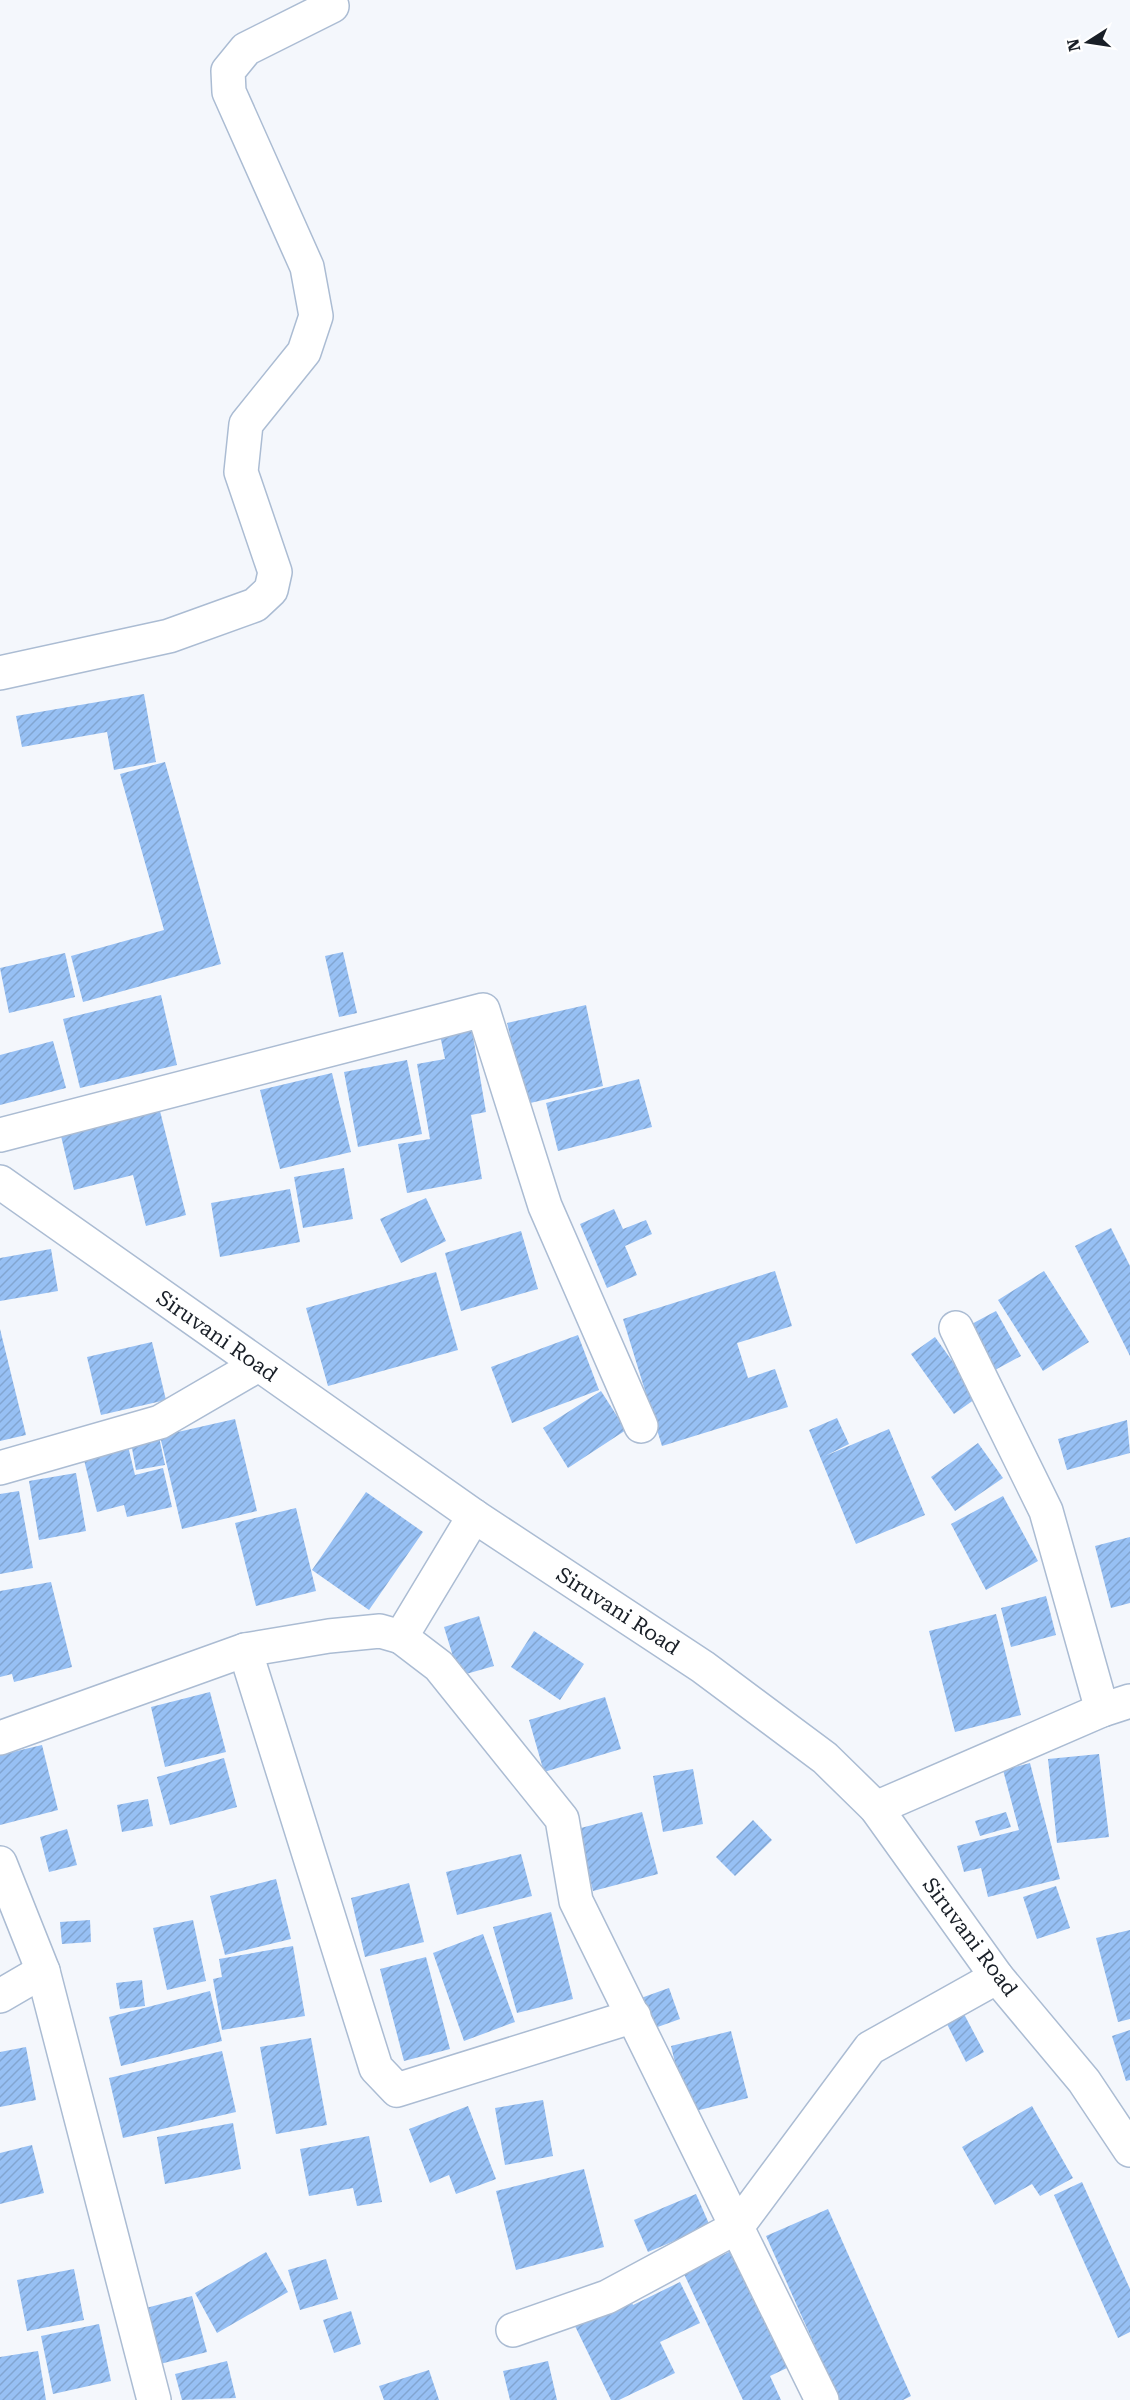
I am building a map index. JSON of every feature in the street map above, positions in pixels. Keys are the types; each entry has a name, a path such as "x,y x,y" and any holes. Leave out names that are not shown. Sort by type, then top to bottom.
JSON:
{"street":[{"path":"0,673 169,636 255,605 271,590 275,572 262,527 241,472 246,424 304,352 316,316 308,267 229,92 228,71 246,49 332,6"},
{"path":"0,1135 483,1010 545,1206 641,1426"},
{"name":"Siruvani Road","path":"0,1182 474,1516 703,1667 825,1758 876,1808 997,1977 1084,2081 1130,2150"},
{"path":"876,1808 1116,1705 1046,1511 956,1328"},
{"path":"0,1468 160,1422 258,1365"},
{"path":"401,1637 474,1516"},
{"path":"0,1738 245,1650 329,1636 380,1631 401,1637 439,1666 562,1819 576,1901 822,2400"},
{"path":"245,1650 376,2068 397,2090 633,2016"},
{"path":"0,1863 43,1971 154,2400"},
{"path":"0,1996 43,1971"},
{"path":"513,2330 607,2297 737,2227 870,2048 997,1977"}],"building":[{"path":"144,694 156,762 114,770 107,732 22,747 16,716"},
{"path":"165,762 221,964 83,1002 71,956 164,930 120,774"},
{"path":"343,952 357,1013 339,1017 325,956"},
{"path":"65,953 75,997 9,1013 0,968"},
{"path":"161,995 177,1065 80,1088 63,1019"},
{"path":"586,1005 603,1086 526,1104 507,1023"},
{"path":"472,1030 486,1112 471,1115 482,1179 407,1193 398,1144 430,1139 417,1064 445,1059 440,1035"},
{"path":"53,1041 66,1088 0,1105 0,1055"},
{"path":"407,1060 422,1134 358,1147 344,1072"},
{"path":"332,1073 351,1152 280,1169 260,1090"},
{"path":"639,1079 652,1127 558,1151 546,1103"},
{"path":"160,1111 186,1215 146,1226 133,1175 74,1190 60,1132 95,1127"},
{"path":"344,1168 353,1219 303,1228 294,1177"},
{"path":"290,1189 300,1242 220,1257 211,1203"},
{"path":"426,1198 446,1241 401,1263 380,1219"},
{"path":"614,1209 623,1229 646,1220 652,1234 625,1246 637,1275 607,1288 580,1224"},
{"path":"1111,1228 1130,1266 1130,1356 1075,1246"},
{"path":"521,1231 538,1289 461,1311 445,1253"},
{"path":"51,1249 58,1291 0,1301 0,1258"},
{"path":"775,1271 792,1326 737,1343 748,1378 775,1369 788,1407 662,1446 623,1319"},
{"path":"1044,1271 1089,1342 1043,1371 998,1300"},
{"path":"436,1272 458,1350 328,1386 306,1308"},
{"path":"996,1311 1021,1356 995,1370 968,1326"},
{"path":"0,1329 26,1435 0,1441"},
{"path":"578,1335 599,1390 512,1423 491,1367"},
{"path":"935,1337 978,1397 954,1414 911,1354"},
{"path":"152,1342 166,1400 101,1415 87,1357"},
{"path":"601,1391 626,1430 568,1468 543,1428"},
{"path":"837,1418 849,1444 825,1456 889,1429 925,1515 856,1544 809,1430"},
{"path":"235,1419 257,1511 182,1529 160,1436"},
{"path":"1127,1420 1130,1453 1067,1470 1058,1439"},
{"path":"159,1437 165,1465 136,1470 131,1443"},
{"path":"127,1442 135,1475 163,1468 172,1507 127,1517 124,1505 97,1512 82,1452"},
{"path":"978,1443 1003,1478 955,1511 931,1477"},
{"path":"76,1473 86,1531 39,1540 29,1481"},
{"path":"19,1491 33,1568 0,1574 0,1494"},
{"path":"366,1492 423,1532 369,1610 312,1570"},
{"path":"1003,1496 1038,1561 986,1590 951,1524"},
{"path":"296,1508 316,1591 256,1606 235,1523"},
{"path":"1130,1537 1130,1603 1111,1608 1095,1546"},
{"path":"51,1582 72,1667 14,1682 12,1674 0,1677 0,1591"},
{"path":"1046,1596 1056,1635 1011,1647 1001,1608"},
{"path":"996,1614 1021,1715 955,1732 929,1631"},
{"path":"479,1616 494,1666 459,1676 444,1627"},
{"path":"534,1631 584,1664 560,1700 511,1667"},
{"path":"210,1692 226,1752 165,1767 151,1707"},
{"path":"605,1697 621,1749 544,1772 529,1720"},
{"path":"42,1745 58,1810 0,1825 0,1755"},
{"path":"1099,1754 1109,1837 1057,1843 1048,1759"},
{"path":"224,1758 237,1807 170,1825 157,1777"},
{"path":"1030,1763 1060,1879 988,1897 981,1868 964,1872 957,1846 1019,1830 1003,1770"},
{"path":"693,1769 703,1824 663,1832 653,1776"},
{"path":"148,1799 153,1826 122,1832 117,1805"},
{"path":"642,1812 658,1874 593,1891 577,1829"},
{"path":"1006,1812 1011,1827 980,1836 975,1821"},
{"path":"753,1820 772,1840 735,1876 716,1857"},
{"path":"67,1829 77,1865 49,1872 40,1837"},
{"path":"521,1854 532,1896 457,1915 446,1872"},
{"path":"276,1879 291,1939 225,1955 210,1896"},
{"path":"409,1883 424,1942 365,1957 351,1898"},
{"path":"1056,1886 1070,1928 1037,1939 1023,1897"},
{"path":"551,1912 573,1999 517,2013 493,1927"},
{"path":"90,1920 91,1942 62,1944 60,1922"},
{"path":"193,1920 206,1981 167,1990 153,1928"},
{"path":"1130,1930 1130,2019 1118,2022 1096,1938"},
{"path":"483,1934 515,2022 464,2041 433,1953"},
{"path":"293,1946 305,2016 222,2030 213,1979 222,1977 219,1959"},
{"path":"426,1957 450,2049 404,2061 380,1969"},
{"path":"142,1980 145,2006 120,2009 116,1983"},
{"path":"669,1988 680,2019 652,2029 641,1998"},
{"path":"210,1991 222,2041 121,2066 109,2017"},
{"path":"964,2014 984,2052 966,2062 947,2024"},
{"path":"1130,2030 1130,2080 1126,2081 1112,2036"},
{"path":"731,2031 748,2098 687,2113 671,2046"},
{"path":"311,2038 327,2125 276,2134 260,2047"},
{"path":"26,2047 36,2100 0,2107 0,2052"},
{"path":"222,2051 236,2112 123,2138 109,2078"},
{"path":"543,2100 553,2156 505,2165 495,2108"},
{"path":"468,2106 496,2179 456,2194 449,2175 430,2183 409,2129"},
{"path":"1032,2106 1073,2178 1040,2196 1032,2184 995,2205 962,2147"},
{"path":"233,2123 241,2169 165,2184 157,2137"},
{"path":"369,2136 382,2202 357,2206 353,2188 309,2196 300,2149"},
{"path":"32,2145 44,2193 0,2204 0,2153"},
{"path":"584,2169 604,2247 516,2270 496,2191"},
{"path":"1082,2182 1130,2289 1130,2332 1118,2338 1054,2195"},
{"path":"696,2194 710,2226 648,2252 634,2220"},
{"path":"828,2209 911,2396 903,2400 839,2400 766,2236"},
{"path":"735,2249 791,2366 770,2376 781,2400 743,2400 684,2274"},
{"path":"266,2252 288,2292 217,2333 195,2293"},
{"path":"326,2259 338,2299 300,2310 288,2270"},
{"path":"74,2269 84,2320 27,2331 17,2280"},
{"path":"680,2282 700,2323 660,2342 675,2373 619,2400 611,2400 573,2322 628,2294 633,2305"},
{"path":"192,2296 207,2352 160,2364 146,2308"},
{"path":"351,2311 361,2344 334,2353 323,2320"},
{"path":"99,2324 111,2381 53,2394 41,2336"},
{"path":"38,2351 46,2400 0,2400 0,2357"},
{"path":"227,2361 236,2398 182,2400 175,2374"},
{"path":"548,2361 557,2400 510,2400 503,2371"},
{"path":"429,2370 439,2400 384,2400 379,2386"}]}
